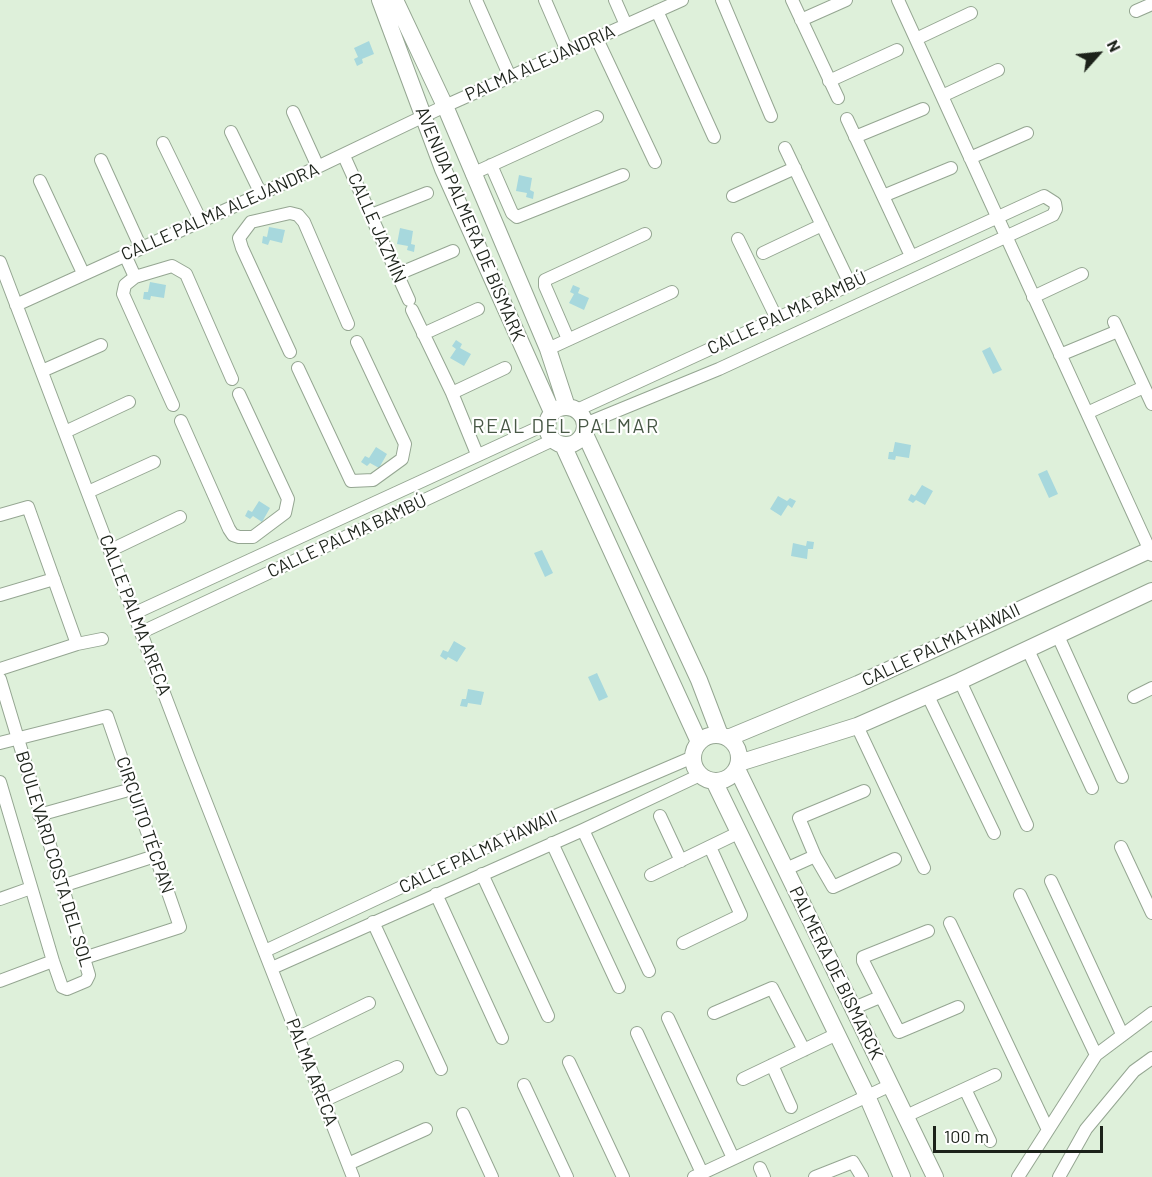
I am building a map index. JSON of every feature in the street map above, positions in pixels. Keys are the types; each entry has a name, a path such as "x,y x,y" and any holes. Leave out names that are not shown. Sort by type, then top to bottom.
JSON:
{"street":[{"name":"AVENIDA PALMERA DE BISMARK","path":"380,0 442,169 569,418 699,680 724,736"},
{"name":"AVENIDA PALMERA DE BISMARK","path":"395,0 445,106 471,174 548,349 569,418"},
{"path":"476,0 510,77"},
{"path":"545,0 567,51"},
{"path":"615,0 626,25"},
{"path":"682,0 657,11 714,137"},
{"path":"722,0 771,116"},
{"path":"792,0 837,98"},
{"path":"801,20 846,0"},
{"path":"898,0 1151,551"},
{"path":"1136,11 1152,4"},
{"name":"PALMA ALEJANDRIA","path":"423,117 657,11"},
{"path":"916,39 971,13"},
{"path":"597,39 655,162"},
{"path":"830,81 897,50"},
{"path":"942,96 998,70"},
{"path":"855,137 923,109"},
{"path":"293,112 318,167"},
{"name":"CALLE PALMA ALEJANDRA","path":"16,305 344,156 423,117"},
{"path":"471,174 597,117"},
{"path":"847,119 911,256"},
{"path":"231,132 261,194"},
{"path":"970,158 1027,133"},
{"path":"163,143 201,221"},
{"path":"785,148 850,284"},
{"name":"CALLE JAZMÍN","path":"344,156 423,334 452,393 477,454"},
{"path":"101,160 141,248"},
{"path":"490,165 512,213 517,217 623,175"},
{"path":"733,196 795,168"},
{"path":"883,196 951,168"},
{"path":"40,181 83,273"},
{"path":"371,215 427,193"},
{"name":"CALLE PALMA BAMBÚ","path":"135,613 477,454 569,418 719,369 1053,215 1056,209 1055,202 1044,196 776,317 569,418"},
{"path":"242,202 251,222"},
{"path":"290,352 239,238 251,222 290,213 298,215 304,222 348,324"},
{"path":"763,254 822,225"},
{"path":"568,339 545,286 545,280 645,234"},
{"path":"738,239 776,317"},
{"path":"398,274 453,251"},
{"path":"124,255 135,277"},
{"name":"CALLE PALMA ARECA","path":"0,262 272,968"},
{"path":"173,405 123,294 125,285 135,277 172,266 186,274 232,379"},
{"path":"1034,297 1082,274"},
{"path":"548,349 672,292"},
{"path":"423,334 478,309"},
{"path":"1060,355 1116,326 1152,404"},
{"path":"298,368 351,481 373,480 402,459 405,444 357,342"},
{"path":"42,371 101,345"},
{"path":"452,393 505,368"},
{"path":"1087,413 1144,387"},
{"path":"181,421 229,529 233,535 239,537 254,537 285,513 288,499 239,394"},
{"path":"65,432 129,402"},
{"path":"569,418 558,443 707,778 731,776 738,766 857,726 928,696 1152,591"},
{"path":"558,443 576,443 569,418"},
{"name":"CALLE PALMA BAMBÚ","path":"142,632 558,443"},
{"path":"88,492 153,462"},
{"path":"373,480 382,500"},
{"path":"0,515 28,507 77,644"},
{"path":"111,550 180,517"},
{"path":"254,537 261,555"},
{"name":"CALLE PALMA HAWAII","path":"724,736 858,684 1151,551"},
{"path":"0,595 54,579"},
{"path":"1058,636 1122,777"},
{"path":"0,669 77,644 102,639"},
{"path":"1028,650 1092,788"},
{"name":"BOULEVARD COSTA DEL SOL","path":"0,679 39,815 84,958 88,978 67,990 62,987 31,888 5,820 0,782"},
{"path":"960,681 1027,825"},
{"path":"1134,697 1152,688"},
{"path":"928,696 994,833"},
{"name":"CIRCUITO TÉCPAN","path":"18,740 107,716 180,927 84,958"},
{"path":"857,726 924,868"},
{"path":"696,749 705,737 724,736 737,748 738,766"},
{"path":"0,743 18,740"},
{"name":"CALLE PALMA HAWAII","path":"265,951 696,749"},
{"name":"PALMERA DE BISMARCK","path":"738,766 936,1177"},
{"name":"CALLE PALMA HAWAII","path":"272,968 552,843 707,778"},
{"name":"PALMERA DE BISMARCK","path":"707,778 740,832 867,1096 902,1177"},
{"path":"39,815 132,789"},
{"path":"864,791 799,818 815,856 833,886 896,859"},
{"path":"660,816 681,861"},
{"path":"583,830 649,971"},
{"path":"651,875 740,832"},
{"path":"552,843 620,987"},
{"path":"684,943 741,915 710,847"},
{"path":"1121,847 1152,914"},
{"path":"62,886 155,856"},
{"path":"786,869 815,856"},
{"path":"482,874 548,1016"},
{"path":"1052,881 1122,1034"},
{"path":"0,899 31,888"},
{"path":"436,894 502,1038"},
{"path":"1020,895 1096,1055"},
{"path":"373,922 441,1069"},
{"path":"950,923 1048,1130"},
{"path":"928,931 863,957 863,961 899,1032 958,1006"},
{"path":"0,981 53,961"},
{"name":"PALMA ARECA","path":"272,968 353,1177"},
{"path":"714,1013 772,988 804,1050"},
{"path":"854,1008 880,997"},
{"path":"299,1037 369,1003"},
{"path":"1018,1177 1096,1055 1152,1013"},
{"path":"668,1018 734,1158"},
{"path":"638,1033 698,1175 891,1085"},
{"path":"743,1079 837,1034"},
{"path":"1059,1177 1086,1129 1134,1071 1152,1058"},
{"path":"569,1062 623,1177"},
{"path":"772,1065 791,1107"},
{"path":"323,1101 397,1067"},
{"path":"906,1116 995,1075"},
{"path":"524,1085 567,1177"},
{"path":"965,1089 990,1142"},
{"path":"463,1114 492,1177"},
{"path":"348,1164 426,1129"},
{"path":"815,1177 853,1162 862,1177"}],"water":[{"path":"369,41 374,54 362,59 363,63 357,66 354,59 358,57 354,48"},
{"path":"519,175 532,178 530,190 534,192 533,199 526,197 527,193 516,191"},
{"path":"269,227 285,230 282,243 270,240 268,245 262,243 263,236 267,237"},
{"path":"400,228 413,231 411,244 415,245 414,252 407,250 408,246 397,244"},
{"path":"150,282 166,285 164,298 151,296 150,300 143,299 144,292 148,292"},
{"path":"573,285 580,288 578,293 589,298 584,310 569,303 574,294 570,292"},
{"path":"456,340 462,344 460,348 471,354 464,366 450,358 456,349 452,346"},
{"path":"990,347 1002,370 993,374 982,351"},
{"path":"895,442 911,445 909,458 896,456 895,460 888,459 889,452 893,452"},
{"path":"376,447 387,454 379,468 370,463 367,466 361,462 365,456 369,458"},
{"path":"1047,470 1058,494 1049,498 1038,474"},
{"path":"922,485 933,491 925,505 916,500 913,503 908,500 911,494 915,496"},
{"path":"778,496 787,501 790,498 796,501 792,508 788,505 781,516 770,509"},
{"path":"259,501 270,508 262,522 253,516 250,519 245,516 248,510 252,512"},
{"path":"807,541 814,542 813,549 808,549 807,559 791,556 793,543 806,546"},
{"path":"542,550 553,573 545,577 534,553"},
{"path":"454,641 466,648 457,662 440,656 443,650 448,652"},
{"path":"597,673 608,697 599,701 588,677"},
{"path":"468,689 484,692 481,705 468,703 467,707 460,706 462,699 466,699"}],"district":[{"name":"REAL DEL PALMAR","path":"566,426"}]}
